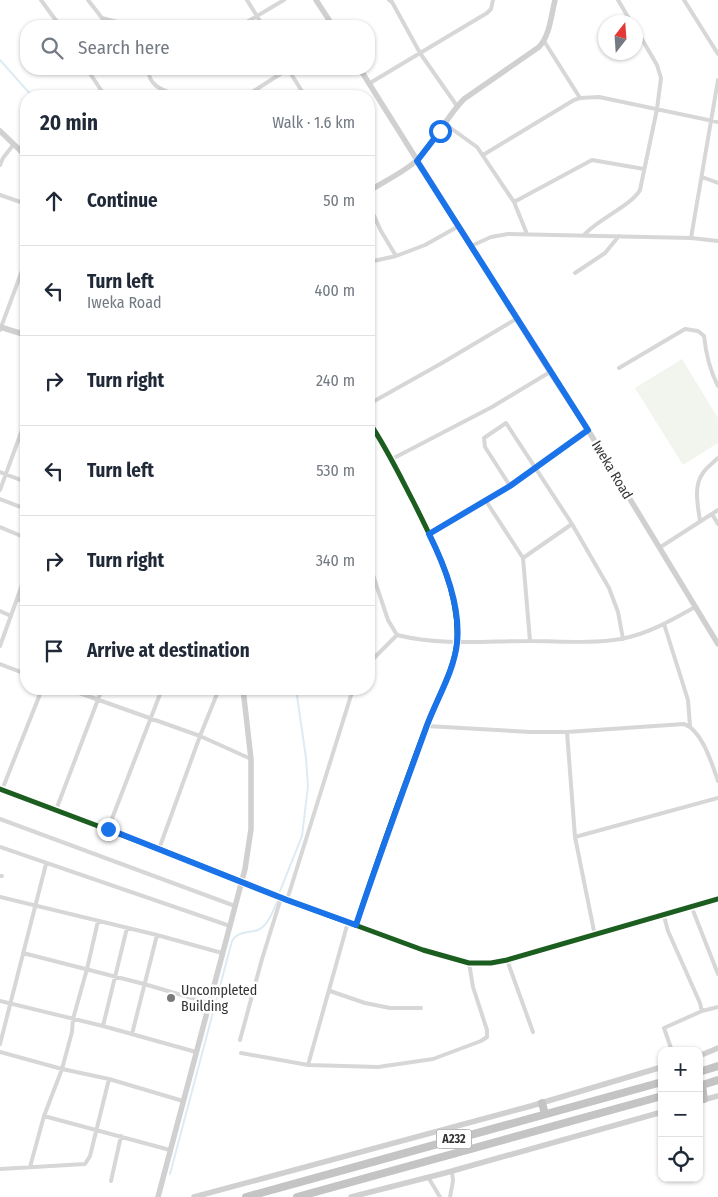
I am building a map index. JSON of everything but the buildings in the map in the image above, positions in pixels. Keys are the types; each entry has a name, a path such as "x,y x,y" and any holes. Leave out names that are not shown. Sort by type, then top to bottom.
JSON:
{"highway":[{"path":"703,1071 718,1066"},
{"path":"703,1085 718,1082"},
{"name":"A232","path":"246,1197 658,1083"},
{"name":"A232","path":"297,1197 658,1097"},
{"path":"542,1103 545,1114"}],"street":[{"path":"41,0 56,20"},
{"path":"88,0 102,18 110,20"},
{"path":"246,0 259,20"},
{"path":"250,20 284,0"},
{"path":"316,0 329,20"},
{"path":"370,83 487,13 491,9 493,0"},
{"path":"375,187 417,161 457,106 539,48 544,41 555,0"},
{"path":"618,0 627,15"},
{"path":"684,0 718,54"},
{"path":"392,1 420,53 457,106"},
{"path":"544,41 580,98"},
{"path":"584,235 593,225 637,195 657,109 661,78 660,72 643,42"},
{"path":"91,75 101,90"},
{"path":"149,75 153,84 162,90"},
{"path":"255,90 279,75"},
{"path":"292,75 301,90"},
{"name":"Iweka Road","path":"364,75 374,90"},
{"path":"691,238 718,80"},
{"name":"Iweka Road","path":"375,91 516,319 588,430 718,644"},
{"path":"483,155 580,98 599,97 718,122"},
{"path":"445,124 470,140 483,155 514,202 526,234"},
{"path":"0,131 20,150"},
{"path":"0,165 1,158 14,144"},
{"path":"514,202 592,160 644,169"},
{"path":"702,177 718,182"},
{"path":"0,195 20,202"},
{"path":"375,216 396,256"},
{"path":"375,261 396,256 425,245 459,226"},
{"path":"471,246 491,237 508,234 691,238 718,241"},
{"path":"575,273 605,253 619,236"},
{"path":"20,276 0,328 20,333"},
{"path":"375,401 516,319"},
{"path":"619,368 679,332 691,329 698,331 704,336 707,360 718,386"},
{"path":"392,459 492,407 550,372"},
{"path":"510,486 485,447 484,438 506,423 572,524 609,588 618,612 623,638"},
{"path":"429,534 510,486 588,430"},
{"path":"356,925 427,726 453,662 457,642 452,594 439,553 392,459 375,431"},
{"path":"0,490 20,436"},
{"path":"700,522 697,499 699,481 704,471 718,458"},
{"path":"0,472 20,480"},
{"path":"0,499 20,507"},
{"path":"486,501 523,558 530,641"},
{"path":"658,548 718,510"},
{"path":"712,514 718,524"},
{"path":"523,558 572,524"},
{"path":"0,527 20,535"},
{"path":"375,581 388,620 397,634 425,641 595,642 623,638 664,624 695,607"},
{"path":"0,646 20,591"},
{"path":"0,612 11,616"},
{"path":"664,624 688,700 690,726"},
{"path":"375,657 397,634"},
{"path":"0,664 20,672"},
{"path":"40,695 1,789 284,899 423,950 469,963 491,963 595,936 718,900"},
{"path":"86,695 200,736 250,759"},
{"path":"56,810 100,695"},
{"path":"108,829 159,695"},
{"path":"159,849 200,736 217,695"},
{"path":"158,1197 230,926 251,829 250,759 244,695"},
{"path":"240,1040 262,959 284,899 351,695"},
{"path":"427,726 530,732 567,732 684,724 690,726 696,733 710,756 718,781"},
{"path":"567,732 575,837 595,936"},
{"path":"575,837 718,798"},
{"path":"0,819 235,906"},
{"path":"0,847 230,926"},
{"path":"0,1044 46,864"},
{"path":"0,897 157,935 222,953"},
{"path":"692,908 718,974"},
{"path":"664,916 668,931 702,1011"},
{"path":"30,1167 44,1116 62,1069 98,921"},
{"path":"308,1065 348,922"},
{"path":"103,1026 127,928"},
{"path":"132,1034 157,935"},
{"path":"23,953 209,1003"},
{"path":"507,960 533,1032"},
{"path":"241,1053 308,1065 358,1067 403,1064 433,1059 481,1041 486,1036 487,1030 473,987 469,963"},
{"path":"330,991 366,1003 390,1008 422,1008"},
{"path":"0,1001 103,1026 196,1052"},
{"path":"671,1047 664,1028 702,1011 718,1007"},
{"path":"703,1054 718,1048"},
{"path":"0,1052 62,1069 109,1079 183,1101"},
{"path":"194,1197 542,1103 658,1068"},
{"path":"0,1169 85,1164 90,1156 109,1079"},
{"path":"703,1100 718,1096"},
{"path":"351,1197 452,1171 658,1113"},
{"path":"44,1116 170,1150"},
{"path":"111,1181 121,1136"},
{"path":"450,1197 452,1171"},
{"path":"428,1177 440,1197"}],"shaded area":[{"path":"682,359 718,418 718,443 683,465 635,388"}],"waterway":[{"path":"0,60 27,90"},
{"path":"280,891 302,836 308,786 297,695"},
{"path":"170,1174 232,941 238,935 256,931 266,924 277,902"}],"cycle path":[{"path":"356,925 408,775 453,661 457,640 457,621 454,603 444,568 421,518 375,432"},
{"path":"0,789 287,900 423,950 469,963 491,963 507,960 718,899"}],"place":[{"name":"Uncompleted Building","path":"171,998"}],"route":[{"path":"108,829 287,900 356,925 427,726 453,662 457,642 452,594 439,553 429,534 510,486 588,430 417,161 440,131"}]}
